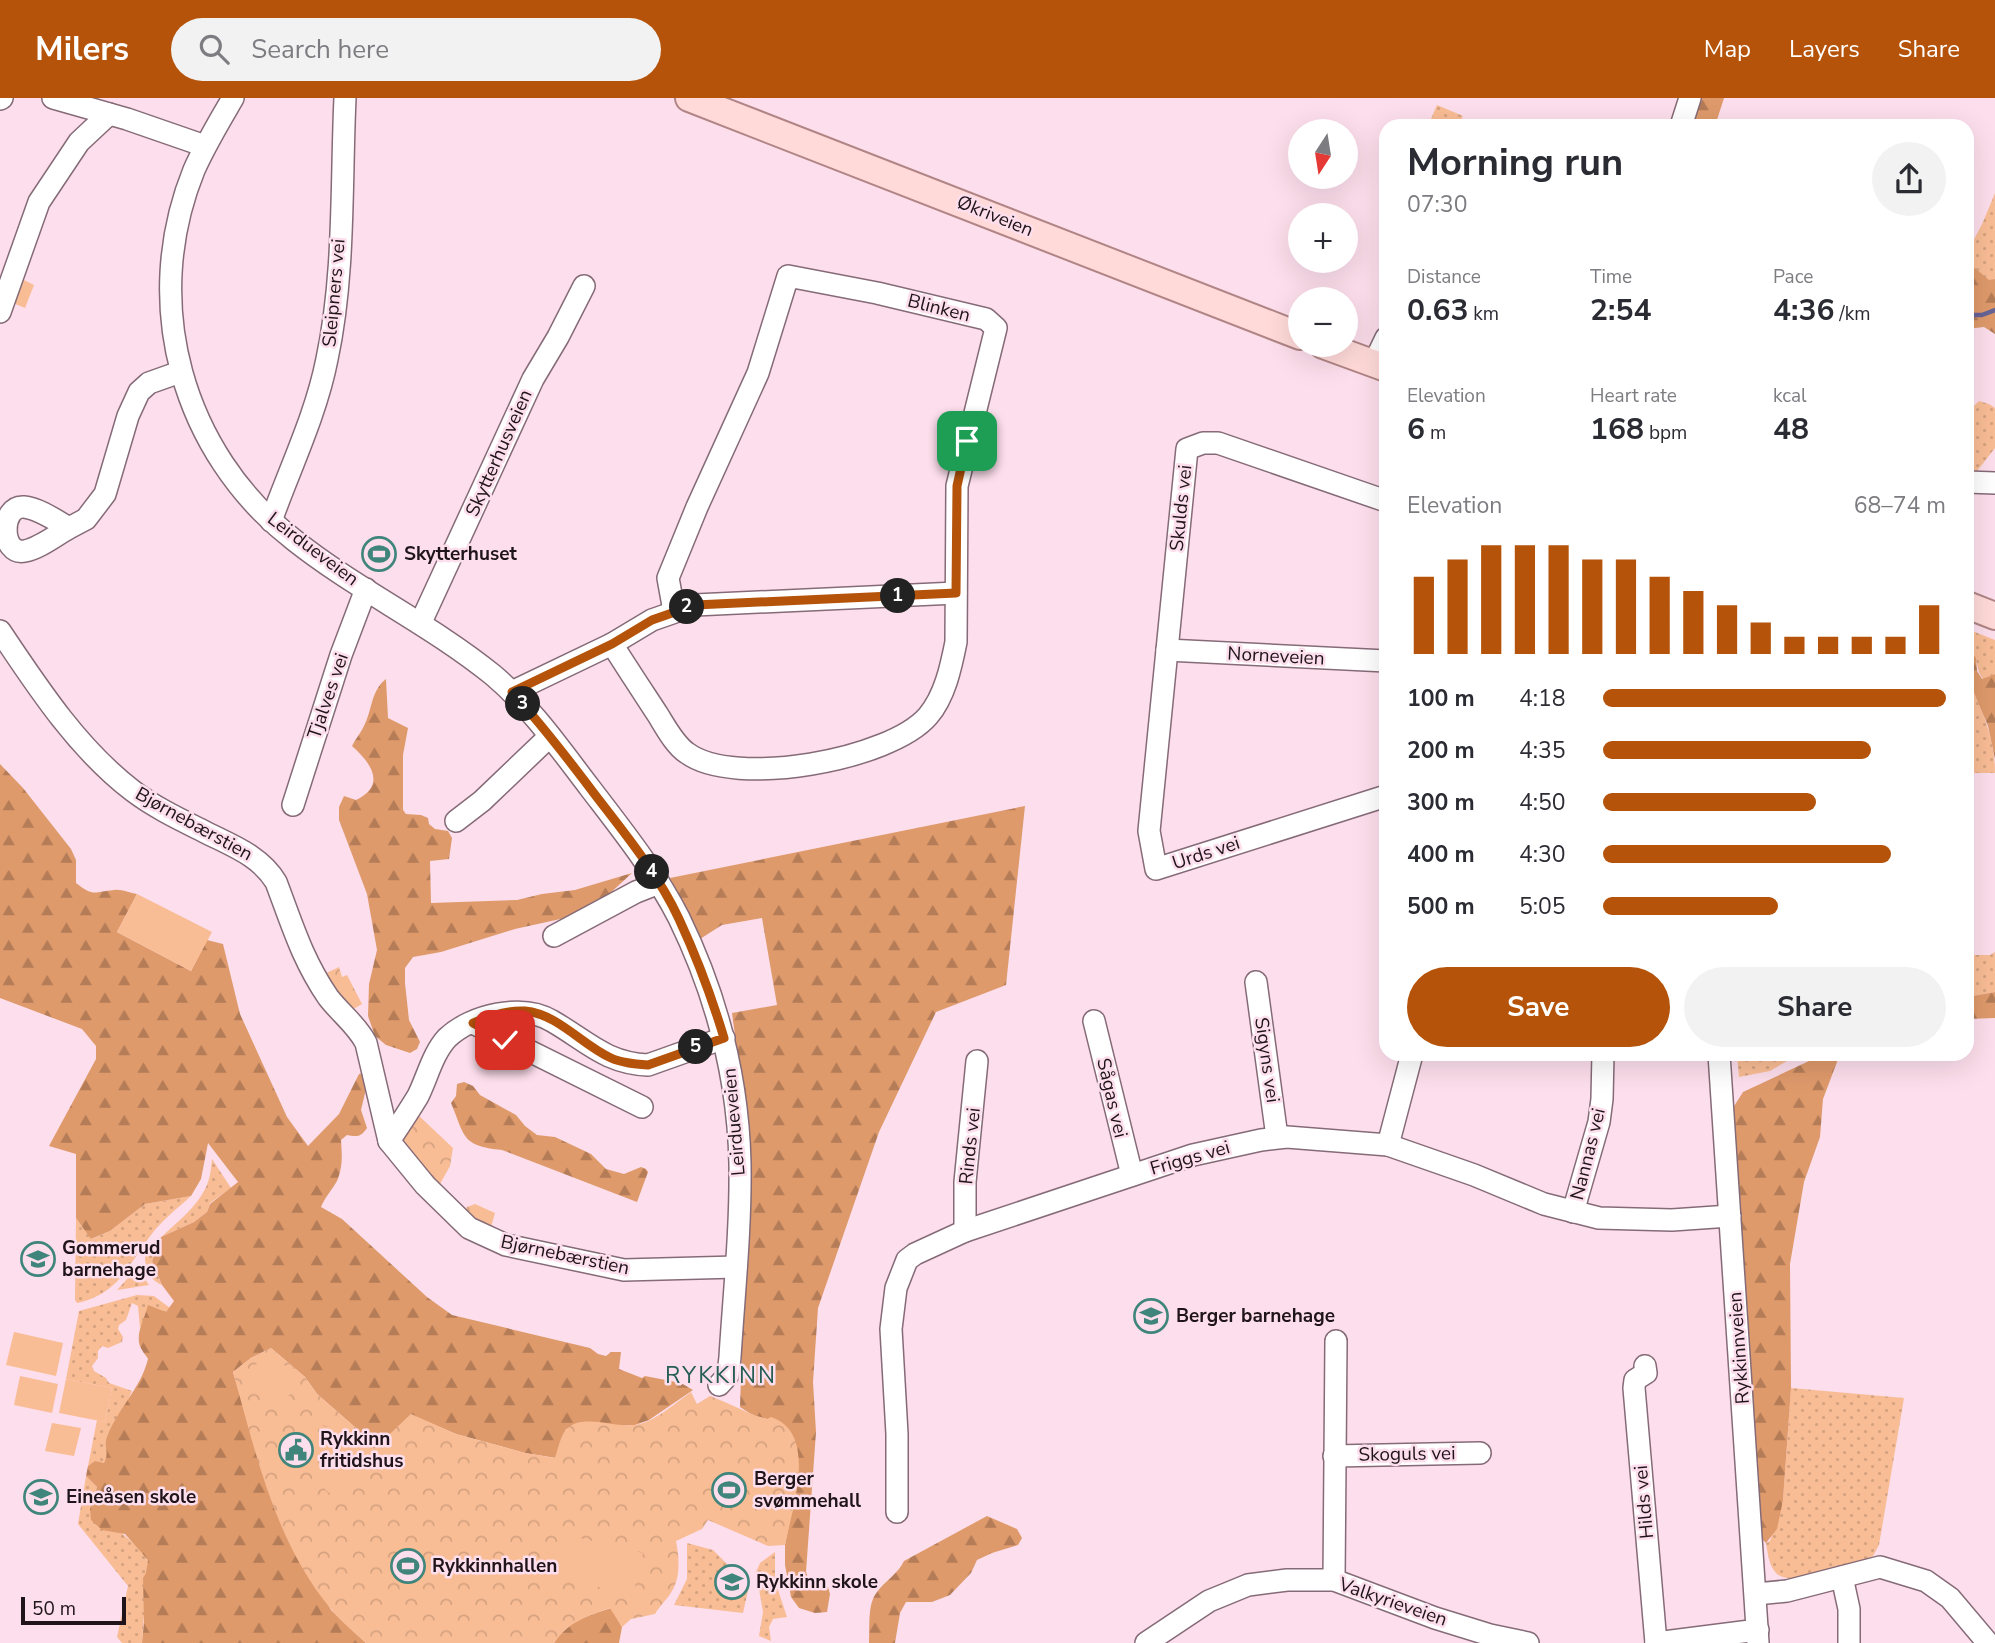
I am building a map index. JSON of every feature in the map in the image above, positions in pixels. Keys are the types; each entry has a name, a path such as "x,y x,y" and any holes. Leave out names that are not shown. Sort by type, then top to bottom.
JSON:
{"main road":[{"name":"Økriveien","path":"689,98 1288,331"},
{"path":"1356,357 1379,366"},
{"path":"1974,607 1995,616"}],"street":[{"path":"53,98 205,146"},
{"name":"Leirdueveien","path":"233,98 205,146 187,193 173,254 171,305 180,372 200,422 222,463 242,491 271,521 303,547 421,622 512,692 550,736 634,845 678,917 700,967 724,1038 735,1100 740,1163 736,1266 728,1375 719,1385"},
{"name":"Sleipners vei","path":"271,521 317,397 333,329 345,98"},
{"path":"1683,119 1690,98"},
{"path":"0,312 39,202 79,142 109,114"},
{"name":"Blinken","path":"612,644 667,730 685,753 709,765 733,769 782,767 835,760 887,744 927,717 940,698 956,642 957,486 996,328 986,319 788,275 758,373 668,578 674,611"},
{"name":"Skytterhusveien","path":"421,622 533,379 584,286"},
{"path":"69,528 86,519 105,494 128,416 139,392 149,383 180,372"},
{"name":"Skulds vei","path":"1167,650 1187,449 1203,443 1219,443 1379,498"},
{"path":"1974,482 1995,483"},
{"name":"Tjalves vei","path":"293,805 341,654 366,589"},
{"path":"512,692 612,644 652,620 695,605 956,593"},
{"name":"Bjørnebærstien","path":"0,631 30,677 68,726 90,752 132,791 163,811 240,850 270,872 304,959 330,999 362,1034 390,1141 425,1185 456,1217 469,1228 506,1245 624,1270 736,1266"},
{"name":"Norneveien","path":"1167,650 1379,662"},
{"name":"Urds vei","path":"1167,650 1150,831 1156,869 1379,798"},
{"path":"456,821 482,801 550,736"},
{"path":"554,936 636,892 659,883"},
{"name":"Sigyns vei","path":"1256,982 1277,1137"},
{"path":"390,1141 417,1097 447,1039 473,1023 498,1014 527,1011 550,1019 614,1060 635,1064 648,1065 724,1038"},
{"name":"Sågas vei","path":"1094,1021 1132,1175"},
{"path":"473,1023 642,1107"},
{"name":"Rinds vei","path":"965,1231 965,1182 977,1061"},
{"path":"1388,1145 1410,1061"},
{"name":"Nannas vei","path":"1573,1212 1600,1122 1603,1061"},
{"name":"Rykkinnveien","path":"1719,1061 1758,1636"},
{"name":"Friggs vei","path":"897,1512 897,1434 891,1329 896,1288 907,1260 965,1231 1193,1155 1277,1137 1388,1145 1573,1212 1619,1220 1730,1216"},
{"name":"Skoguls vei","path":"1334,1580 1336,1341"},
{"name":"Hilds vei","path":"1646,1366 1646,1373 1635,1380 1634,1388 1656,1643"},
{"name":"Skoguls vei","path":"1334,1456 1480,1453"},
{"path":"1756,1594 1787,1591 1880,1567 1926,1581 1950,1598 1985,1642"},
{"path":"1842,1577 1849,1609 1849,1643"},
{"name":"Valkyrieveien","path":"1146,1643 1209,1601 1248,1585 1287,1580 1334,1580 1436,1618 1490,1635 1528,1643"},
{"path":"1656,1643 1758,1636"}],"green space":[{"path":"1699,98 1724,98 1717,119 1693,119"},
{"path":"1437,105 1463,116 1462,119 1431,119"},
{"path":"1995,193 1995,279 1989,281 1974,268 1974,239"},
{"path":"1974,267 1989,280 1995,279 1995,334 1984,327 1974,328"},
{"path":"22,279 34,285 25,308 8,301"},
{"path":"1979,401 1995,408 1995,448 1974,475 1974,406"},
{"path":"1974,632 1995,640 1995,674 1983,679 1975,657"},
{"path":"1974,655 1977,671 1982,679 1995,674 1995,759 1988,726 1974,693"},
{"path":"386,679 388,718 408,728 403,755 403,810 406,814 428,818 429,824 435,829 448,831 452,838 449,859 430,861 431,903 517,900 575,890 632,873 595,907 574,916 413,957 405,968 405,983 409,1020 420,1042 417,1049 410,1053 386,1045 375,1036 368,1016 369,984 377,950 367,894 339,820 339,807 344,796 356,800 371,788 373,774 370,767 352,746 367,720 377,689"},
{"path":"1974,693 1987,727 1995,773 1974,773"},
{"path":"0,764 23,788 71,849 76,860 76,883 90,892 117,890 137,894 117,932 191,971 207,940 223,944 240,1014 287,1117 308,1146 339,1114 359,1074 363,1073 366,1089 361,1110 367,1128 361,1135 347,1135 341,1140 342,1161 339,1176 321,1207 342,1219 427,1297 452,1315 590,1348 606,1356 611,1352 621,1352 619,1369 642,1378 645,1376 681,1383 693,1390 649,1420 635,1425 566,1429 556,1458 525,1453 456,1434 411,1415 374,1449 356,1428 317,1394 305,1377 271,1348 251,1358 233,1372 272,1501 331,1610 366,1643 142,1643 143,1578 148,1560 125,1534 102,1530 91,1520 90,1508 97,1487 86,1476 88,1466 95,1461 104,1463 107,1437 145,1370 148,1359 139,1339 148,1305 166,1312 174,1301 162,1285 152,1261 161,1237 194,1222 207,1212 210,1204 238,1182 208,1143 201,1179 191,1196 145,1204 110,1231 91,1239 76,1218 76,1154 49,1146 96,1059 96,1046 82,1029 0,998"},
{"path":"1025,806 1006,985 936,1012 879,1132 818,1308 813,1382 816,1432 806,1572 810,1582 828,1587 830,1594 827,1612 815,1613 799,1608 791,1597 785,1565 785,1545 795,1492 767,1419 754,1416 740,1407 749,1140 732,1013 777,1005 762,918 722,925 700,939 670,878"},
{"path":"137,894 212,932 191,971 117,932"},
{"path":"1995,952 1995,992 1974,996 1974,955 1990,955"},
{"path":"339,967 342,977 347,975 362,1004 350,1011 320,976"},
{"path":"1995,992 1995,1018 1974,1019 1974,996"},
{"path":"1738,1061 1787,1061 1770,1071 1739,1077"},
{"path":"1809,1061 1837,1061 1823,1099 1820,1137 1804,1182 1790,1264 1791,1388 1783,1500 1777,1529 1766,1543 1762,1539 1731,1111 1743,1092"},
{"path":"464,1082 473,1086 480,1095 516,1115 537,1135 555,1137 591,1154 606,1169 624,1174 641,1167 646,1169 648,1172 637,1202 502,1150 472,1142 462,1131 451,1103 456,1096 457,1084"},
{"path":"416,1113 453,1148 450,1166 440,1184 430,1184 397,1139"},
{"path":"212,1159 231,1188 210,1203 207,1212 194,1222 162,1237 204,1191"},
{"path":"191,1196 155,1230 113,1286 91,1299 77,1303 76,1218 92,1239 110,1231 145,1204"},
{"path":"475,1204 495,1213 489,1234 463,1217 467,1207"},
{"path":"161,1238 152,1261 162,1285 149,1274 145,1256"},
{"path":"137,1268 149,1285 117,1290"},
{"path":"137,1295 154,1296 170,1308 166,1312 145,1318 140,1328 138,1306 132,1303 126,1320 119,1325 122,1342 108,1348 102,1346 98,1351 98,1358 92,1366 94,1371 109,1383 132,1391 104,1464 95,1462 88,1466 97,1420 105,1422 112,1388 66,1379 79,1311"},
{"path":"14,1332 63,1343 56,1376 6,1365"},
{"path":"271,1348 305,1377 317,1394 356,1428 374,1449 411,1414 456,1434 525,1453 555,1458 560,1440 571,1425 579,1422 626,1425 642,1423 657,1417 691,1392 697,1404 710,1396 760,1417 771,1417 786,1426 794,1439 798,1455 799,1474 785,1545 768,1546 708,1520 702,1529 676,1541 677,1579 655,1614 631,1619 622,1627 610,1608 572,1625 554,1643 366,1643 335,1614 295,1555 281,1526 259,1465 233,1372 251,1358"},
{"path":"268,1351 302,1380 284,1401 250,1371"},
{"path":"20,1376 58,1384 52,1413 14,1405"},
{"path":"66,1379 112,1388 105,1422 59,1413"},
{"path":"1791,1388 1904,1398 1879,1545 1873,1556 1809,1577 1785,1578 1772,1568 1766,1543 1770,1541 1783,1500"},
{"path":"52,1423 81,1428 74,1456 45,1451"},
{"path":"317,1425 334,1428 348,1426 361,1440 367,1455 358,1467 345,1463 343,1467 353,1472 335,1493 329,1493 322,1486 338,1458 324,1442"},
{"path":"86,1476 97,1487 90,1508 128,1538 148,1560 142,1643 122,1643 117,1637 128,1586 78,1524"},
{"path":"987,1516 1017,1529 1022,1538 1018,1545 977,1560 971,1573 950,1595 932,1602 906,1602 900,1613 895,1643 869,1643 870,1609 874,1597 904,1561"},
{"path":"559,1533 643,1553 633,1595 549,1575"},
{"path":"687,1543 713,1550 749,1586 743,1613 674,1605 687,1579"},
{"path":"775,1552 775,1581 787,1617 773,1619 769,1627 771,1641 759,1636 763,1612 756,1572 760,1563"},
{"path":"611,1608 622,1627 619,1643 554,1643 572,1624"}],"waterway":[{"path":"1974,315 1995,310"}],"place":[{"name":"Skytterhuset","path":"379,554"},
{"name":"Gommerud barnehage","path":"38,1259"},
{"name":"Berger barnehage","path":"1151,1316"},
{"name":"Rykkinn fritidshus","path":"296,1450"},
{"name":"Berger svømmehall","path":"729,1490"},
{"name":"Eineåsen skole","path":"41,1497"},
{"name":"Rykkinnhallen","path":"408,1566"},
{"name":"Rykkinn skole","path":"732,1582"}],"district":[{"name":"RYKKINN","path":"721,1375"}],"route":[{"path":"505,1040 473,1023 498,1014 527,1011 550,1019 614,1060 648,1065 724,1038 700,967 678,917 659,883 634,845 550,736 512,692 612,644 652,620 695,605 956,593 957,486 967,441"}]}
